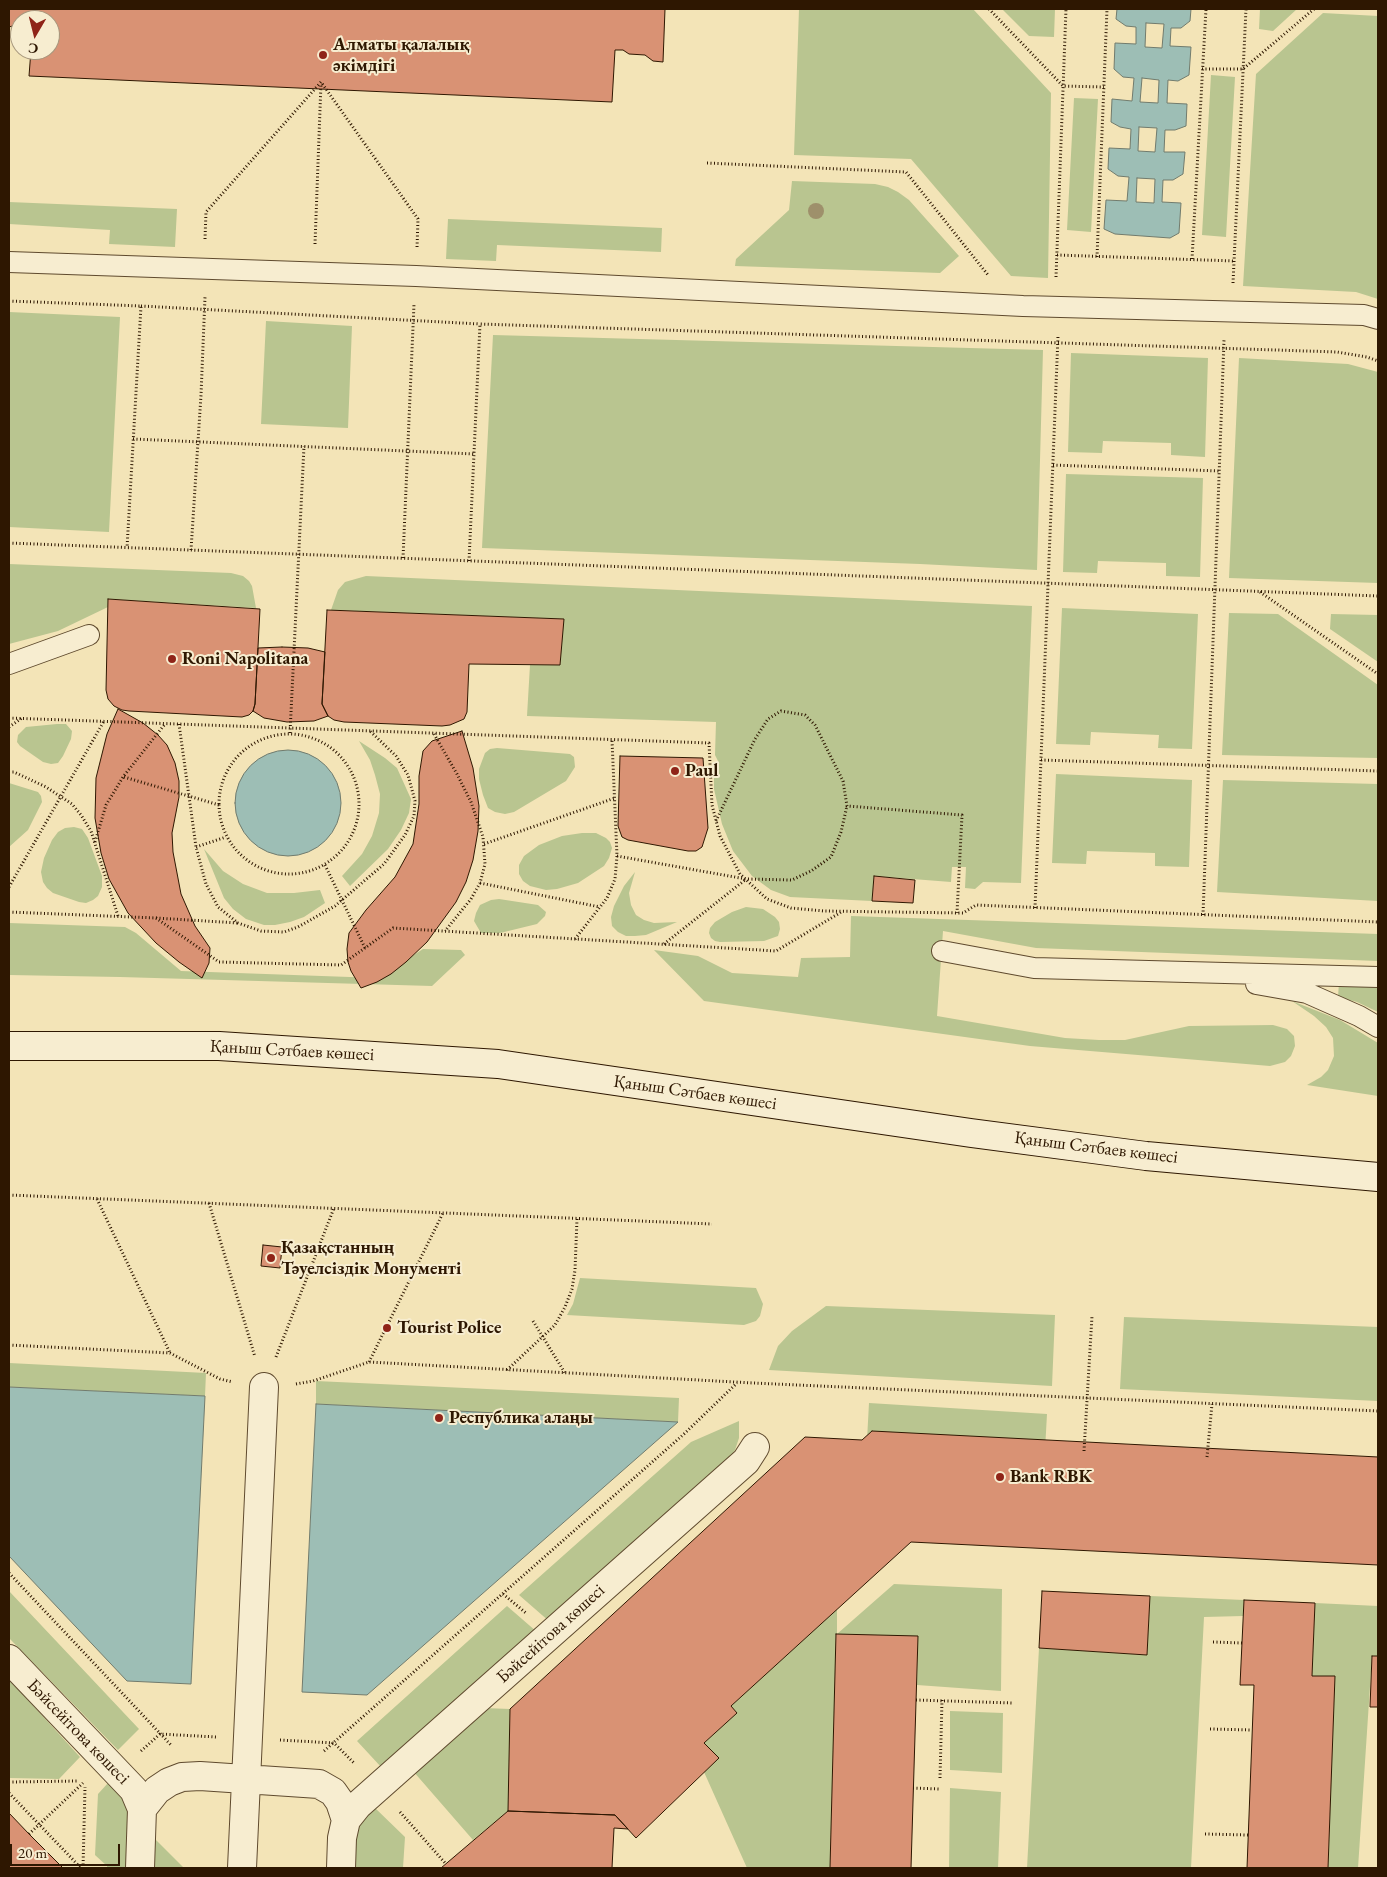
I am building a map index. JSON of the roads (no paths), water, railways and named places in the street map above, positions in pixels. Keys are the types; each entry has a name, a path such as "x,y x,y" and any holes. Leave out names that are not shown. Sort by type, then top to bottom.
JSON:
{"street":[{"name":"Қаныш Сәтбаев көшесі","path":"9,1046 220,1046 498,1064 951,1130 1146,1156 1378,1177"},
{"path":"242,1868 264,1387"},
{"name":"Бәйсейітова көшесі","path":"346,1820 358,1805 746,1461 755,1447"},
{"name":"Бәйсейітова көшесі","path":"9,1659 134,1790 142,1809 140,1868"},
{"path":"142,1809 158,1790 169,1782 182,1777 200,1776 319,1784 333,1792 340,1802 346,1820 342,1838 341,1868"}],"lane":[{"path":"9,262 416,276 1012,305 1364,315 1378,319"},
{"path":"9,664 89,634"},
{"path":"942,951 1034,968 1378,978"},
{"path":"1128,970 1246,982 1307,994 1359,1016 1378,1027"}],"water":[{"path":"1117,9 1191,9 1190,21 1181,28 1171,28 1170,46 1191,47 1189,75 1178,81 1168,80 1167,103 1187,104 1186,126 1175,130 1165,130 1164,152 1185,152 1183,174 1173,180 1163,180 1162,202 1181,203 1179,233 1170,238 1115,234 1104,229 1106,200 1127,201 1129,177 1118,176 1108,169 1109,148 1130,149 1131,129 1120,127 1111,122 1112,99 1132,101 1134,78 1123,77 1114,69 1115,43 1136,44 1136,27 1126,26 1116,19","holes":["1146,23 1164,24 1162,48 1145,47","1142,78 1159,80 1158,103 1140,102","1139,127 1157,128 1155,152 1138,151","1137,178 1155,179 1154,203 1136,202"]},
{"path":"288,750 308,754 326,765 337,783 341,803 337,823 326,841 308,852 288,856 268,852 250,841 239,823 235,803 239,783 250,765 268,754"},
{"path":"9,1387 205,1396 191,1684 127,1681 9,1556"},
{"path":"316,1404 678,1422 367,1695 302,1692"}],"place":[{"name":"Алматы қалалық әкімдігі","path":"323,55"},
{"name":"Roni Napolitana","path":"172,659"},
{"name":"Paul","path":"675,771"},
{"name":"Қазақстанның Тәуелсіздік Монументі","path":"271,1258"},
{"name":"Tourist Police","path":"387,1328"},
{"name":"Республика алаңы","path":"439,1418"},
{"name":"Bank RBK","path":"1000,1477"}]}
